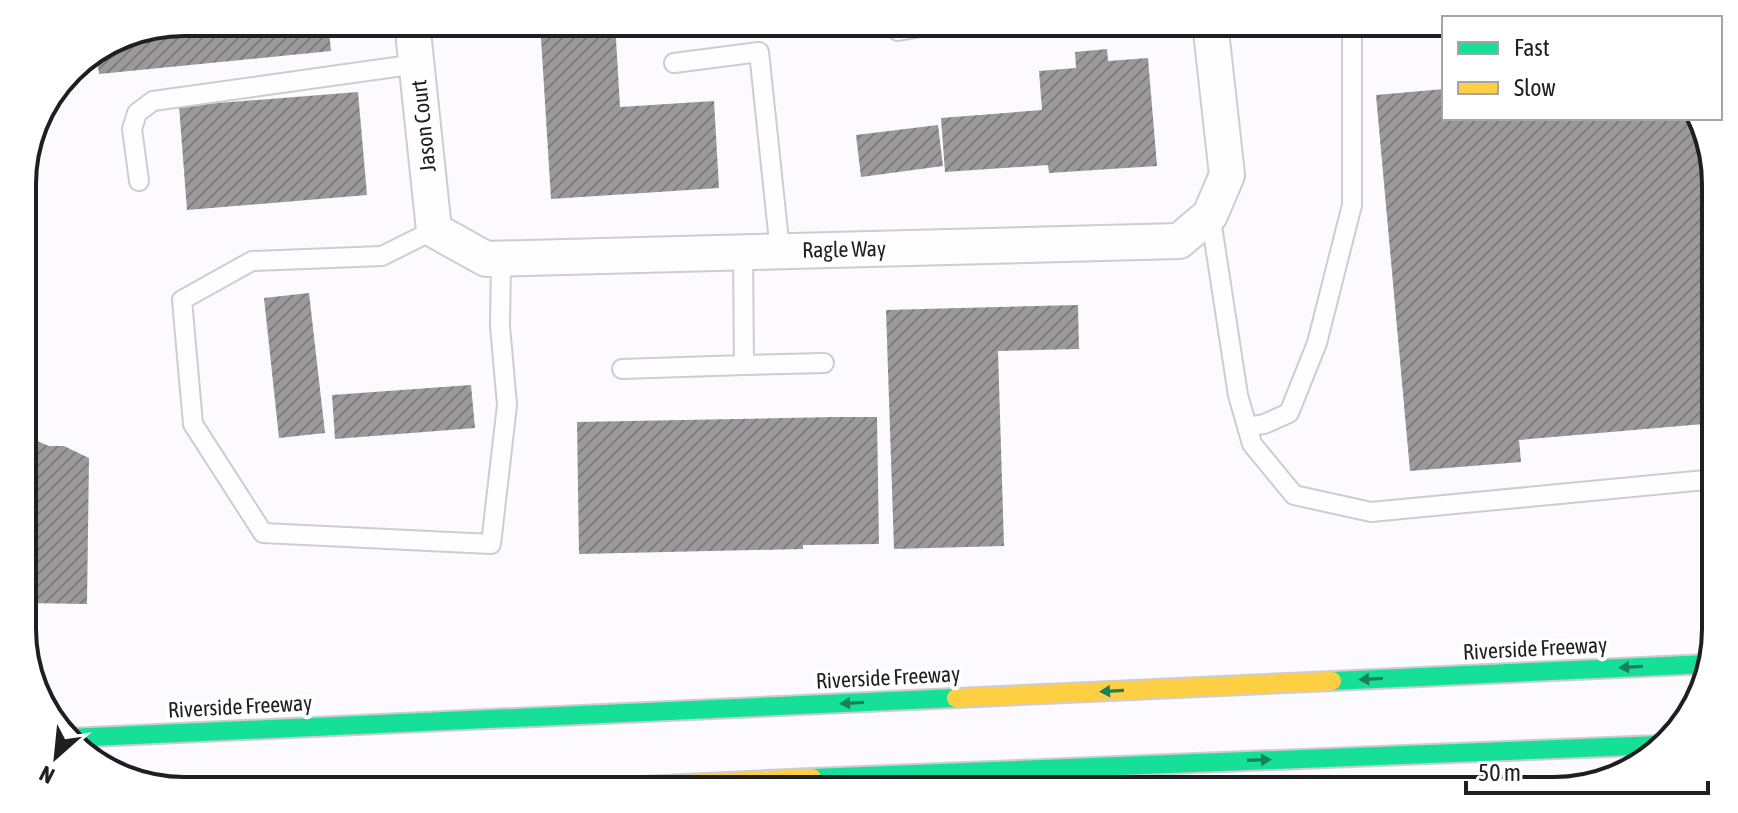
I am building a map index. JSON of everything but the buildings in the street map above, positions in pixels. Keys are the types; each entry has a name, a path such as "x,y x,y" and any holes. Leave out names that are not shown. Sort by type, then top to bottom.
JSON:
{"highway":[{"name":"Riverside Freeway","path":"96,737 1697,665"},
{"path":"838,777 1645,746"}],"street":[{"name":"Jason Court","path":"414,36 434,230"},
{"name":"Ragle Way","path":"434,230 486,259 1179,241 1210,213 1227,175 1212,36"}],"lane":[{"path":"1247,427 1264,424 1289,413 1321,328 1352,205 1352,36"},
{"path":"674,63 759,52 780,251"},
{"path":"139,181 132,129 137,113 153,101 417,64"},
{"path":"1210,213 1238,395 1252,444 1294,495 1371,512 1702,480"},
{"path":"434,230 382,256 252,261 182,300 193,424 263,533 491,544 507,405 500,326 501,258"},
{"path":"743,252 744,365"},
{"path":"622,369 824,363"}],"traffic: fast":[{"path":"1332,681 1697,665"},
{"path":"96,737 956,698"},
{"path":"838,777 1644,746"}],"traffic: slow":[{"path":"956,698 1332,681"}]}
